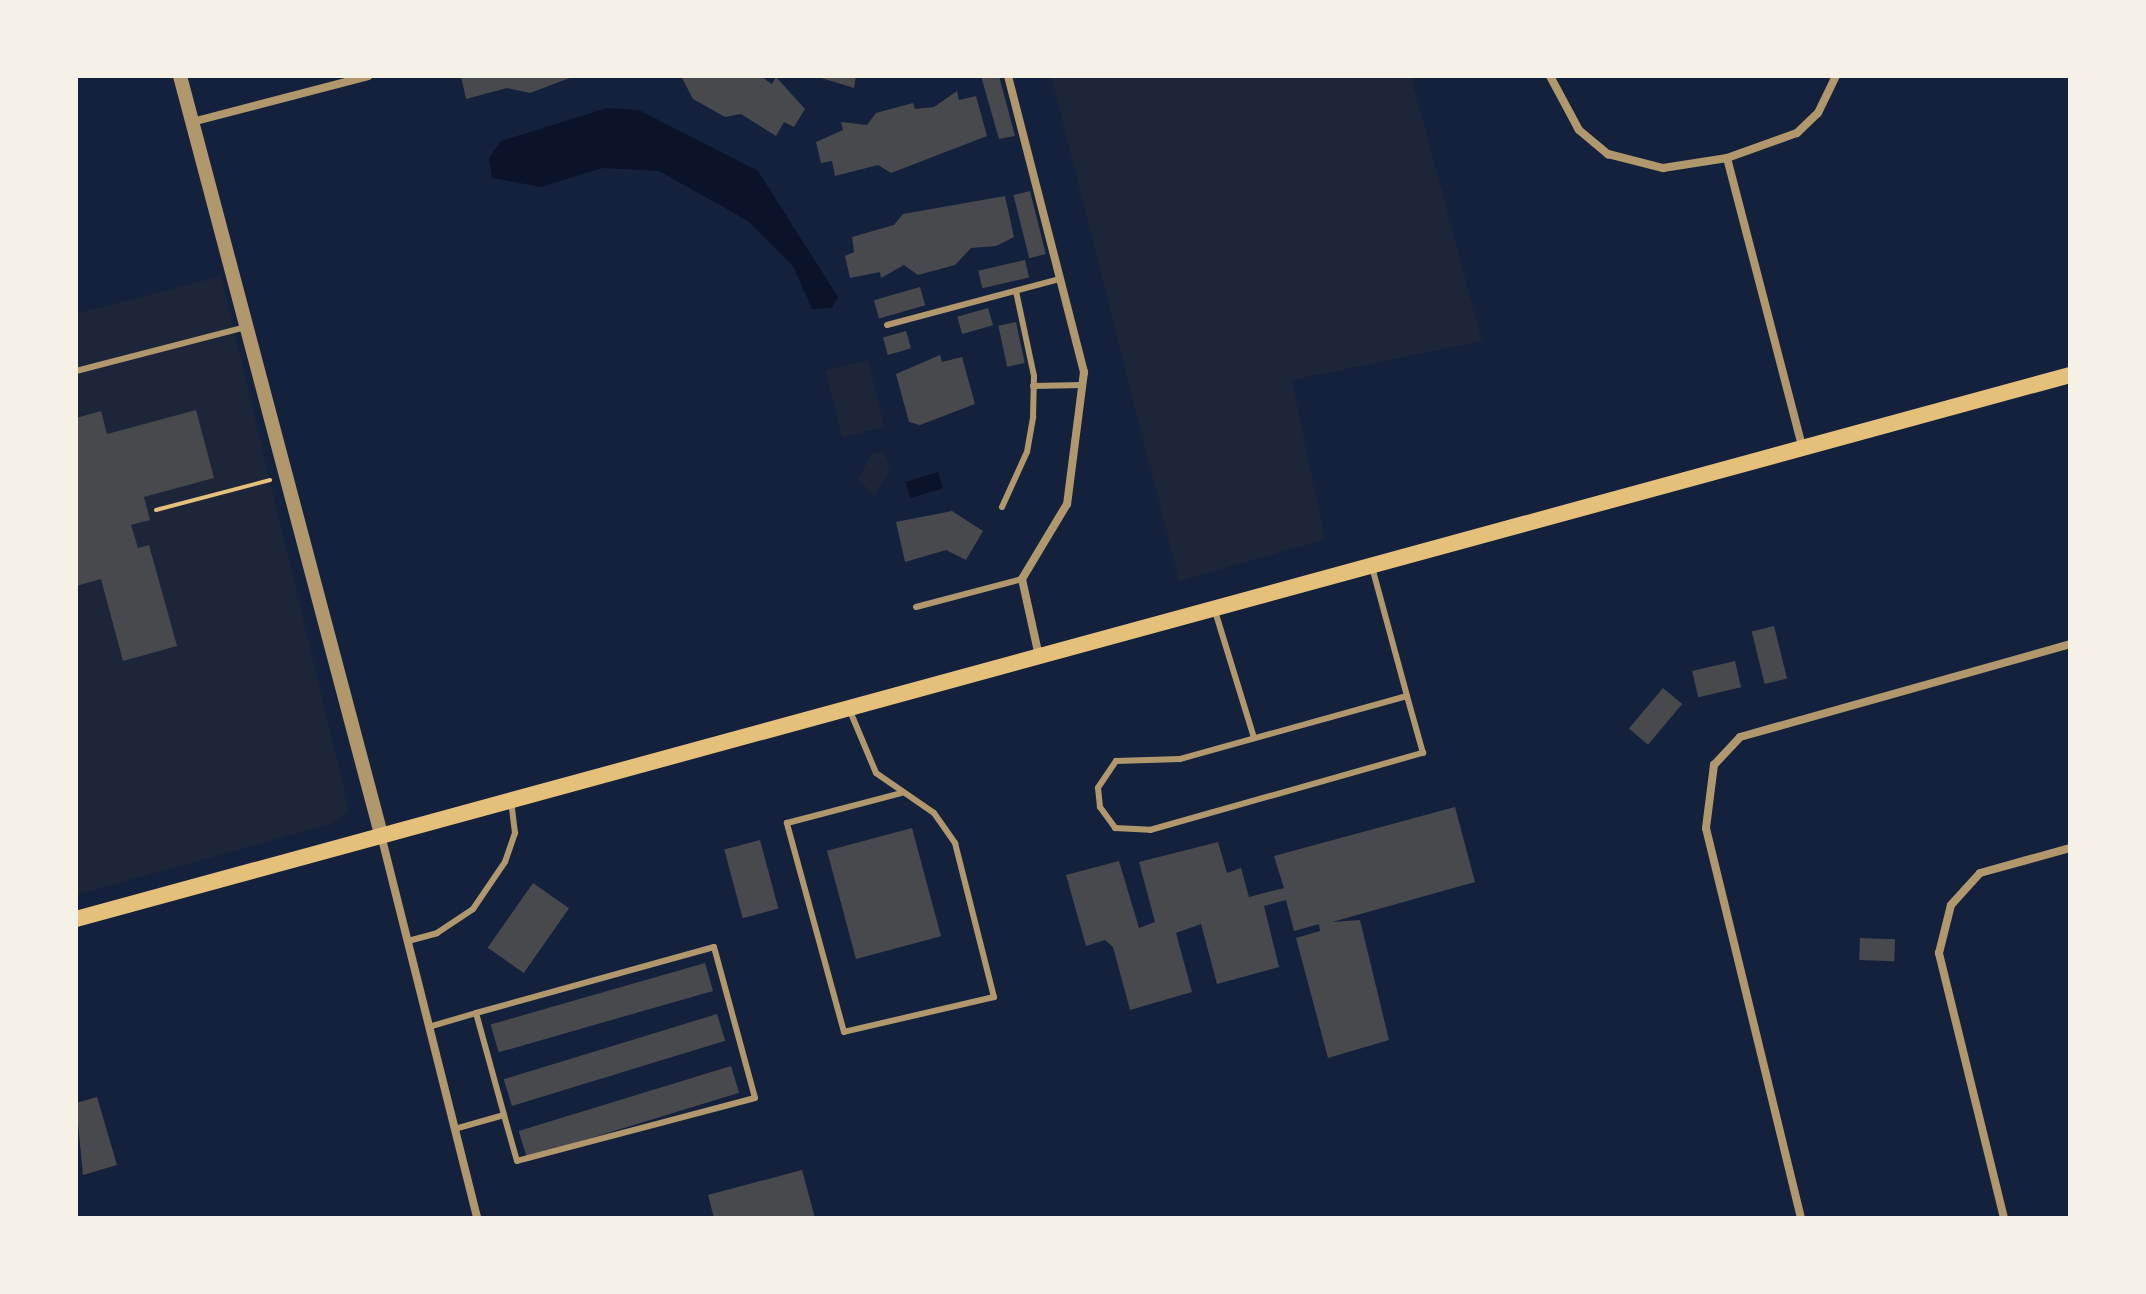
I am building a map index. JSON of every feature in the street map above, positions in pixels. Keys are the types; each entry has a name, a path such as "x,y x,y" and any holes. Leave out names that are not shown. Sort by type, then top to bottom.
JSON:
{"main road":[{"path":"76,919 1372,567 1801,443 2070,375"}],"street":[{"path":"180,76 381,834 477,1218"},
{"path":"192,122 368,76"},
{"path":"1008,76 1060,279 1083,385 1067,504 1022,579 1039,656"},
{"path":"1550,76 1579,130 1608,154 1663,168 1727,158 1797,133 1818,113 1836,76"},
{"path":"1727,158 1801,443"},
{"path":"1801,1218 1706,828 1714,765 1740,737 2070,644"},
{"path":"2004,1218 1939,953 1951,905 1980,873 2070,848"}],"lane":[{"path":"887,325 1060,279"},
{"path":"1002,507 1027,452 1033,386 1016,291"},
{"path":"76,371 246,327"},
{"path":"1033,386 1083,385"},
{"path":"1372,567 1423,753 1150,830 1115,828 1100,807 1098,788 1116,761 1180,759 1407,696"},
{"path":"916,607 1022,579"},
{"path":"1214,610 1254,738"},
{"path":"848,708 876,773 934,813 955,843 994,997 844,1032 787,823 901,793"},
{"path":"408,941 437,933 473,909 505,862 515,833 511,799"},
{"path":"429,1027 476,1013 714,947 755,1098 517,1161 476,1013"},
{"path":"455,1129 504,1115"}],"path":[{"path":"156,510 287,476"}],"shaded area":[{"path":"1051,76 1411,76 1482,341 1292,380 1325,539 1179,581"},
{"path":"607,108 639,110 758,171 838,297 832,308 812,309 793,266 748,221 659,171 602,168 541,187 492,178 489,158 501,141"},
{"path":"221,276 349,810 334,823 76,895 76,314"},
{"path":"868,360 885,427 842,438 825,371"},
{"path":"884,451 890,470 874,497 859,479 870,455"},
{"path":"938,472 943,488 910,498 905,482"}],"building":[{"path":"461,76 575,76 530,93 507,88 466,99"},
{"path":"681,76 760,76 772,84 776,77 805,109 794,127 784,122 776,136 741,114 725,117 693,99"},
{"path":"815,76 856,76 854,88"},
{"path":"981,76 999,76 1015,136 999,139"},
{"path":"957,91 959,100 976,96 987,136 891,173 878,165 835,176 832,161 821,163 816,142 843,130 841,122 867,125 876,113 913,103 915,109 934,107"},
{"path":"1030,191 1046,254 1029,258 1014,195"},
{"path":"1005,196 1014,237 996,246 971,248 955,265 918,275 904,265 881,278 880,272 850,278 845,256 854,252 852,237 894,225 903,214"},
{"path":"1025,260 1029,278 982,288 978,271"},
{"path":"920,287 925,305 879,318 874,300"},
{"path":"988,308 993,325 962,334 957,317"},
{"path":"1016,322 1025,363 1007,367 998,326"},
{"path":"906,331 911,348 888,355 883,338"},
{"path":"940,355 942,362 962,357 975,404 920,425 909,422 896,374"},
{"path":"196,410 214,478 144,497 150,520 131,525 138,548 149,545 177,646 123,661 101,579 76,586 76,418 101,411 107,434"},
{"path":"952,511 983,531 966,560 946,550 905,562 896,522"},
{"path":"1774,626 1787,678 1765,684 1752,632"},
{"path":"1735,661 1741,687 1698,697 1692,671"},
{"path":"1663,688 1682,704 1648,745 1629,729"},
{"path":"1455,807 1475,882 1332,922 1360,920 1389,1040 1328,1058 1296,938 1320,931 1319,924 1294,931 1286,900 1264,906 1279,967 1217,984 1201,924 1176,933 1192,992 1130,1010 1113,947 1105,940 1086,946 1066,875 1119,861 1139,928 1155,922 1139,862 1218,842 1227,873 1241,868 1249,897 1284,888 1274,856"},
{"path":"912,828 941,936 856,959 827,851"},
{"path":"760,840 778,909 743,918 724,850"},
{"path":"533,883 569,908 524,973 488,948"},
{"path":"1860,938 1895,939 1894,961 1859,960"},
{"path":"705,963 713,991 499,1052 491,1024"},
{"path":"717,1014 725,1041 512,1106 504,1079"},
{"path":"731,1066 739,1093 527,1158 519,1131"},
{"path":"97,1097 117,1165 83,1175 76,1103"},
{"path":"802,1170 815,1218 714,1218 708,1195"}]}
